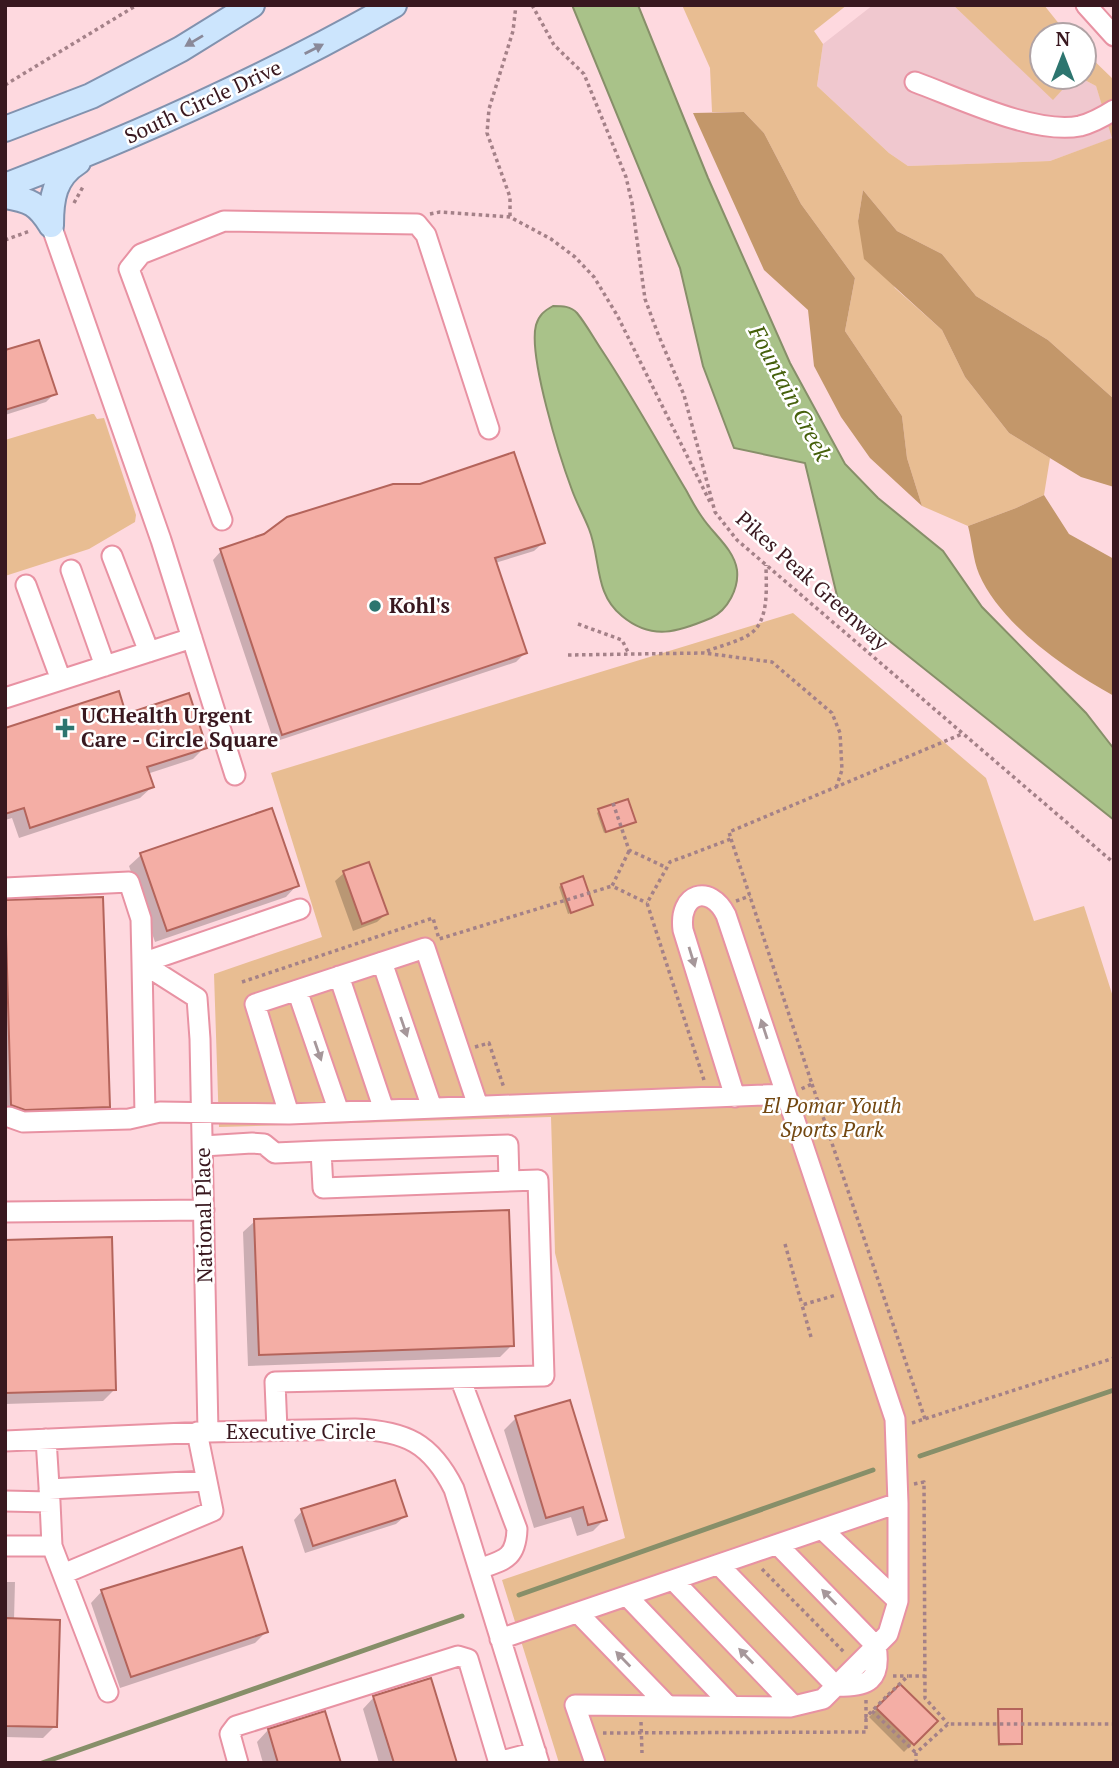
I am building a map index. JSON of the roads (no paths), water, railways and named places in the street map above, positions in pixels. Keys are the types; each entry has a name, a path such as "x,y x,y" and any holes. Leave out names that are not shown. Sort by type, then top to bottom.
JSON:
{"main road":[{"path":"5,129 91,96 181,49 252,5"},
{"name":"South Circle Drive","path":"5,186 93,152 259,77 394,5"},
{"path":"42,228 55,186 70,167 93,152"},
{"path":"5,197 33,204 41,210 42,228"}],"street":[{"path":"1086,5 1114,36"},
{"path":"915,82 1024,122 1052,127 1079,126 1099,120 1114,110"},
{"path":"222,520 129,269 141,254 223,221 417,224 426,235 489,429"},
{"path":"42,228 161,540 235,775"},
{"path":"112,556 149,652"},
{"path":"71,570 105,666"},
{"path":"26,585 61,680"},
{"path":"7,690 61,680 192,638"},
{"path":"5,888 128,882 141,919 145,1115"},
{"path":"595,1763 575,1705 794,1706 823,1699 888,1634 898,1601 895,1419 726,915 721,905 713,900 705,896 695,897 687,902 683,910 683,930 735,1097"},
{"path":"142,963 299,909"},
{"path":"289,1114 255,1004 425,948 478,1105"},
{"path":"382,962 432,1108"},
{"name":"National Place","path":"62,1573 213,1511 206,1481 203,1432 204,1210 197,998 142,963"},
{"path":"339,976 384,1110"},
{"path":"297,990 339,1112"},
{"path":"9,1117 23,1122 129,1119 160,1112 289,1114 786,1094"},
{"path":"203,1146 264,1144 275,1153 508,1145 509,1181"},
{"path":"277,1430 275,1382 544,1376 538,1180 323,1188 321,1151"},
{"path":"5,1212 204,1210"},
{"path":"460,1378 517,1529 514,1551 505,1560 479,1569"},
{"name":"Executive Circle","path":"5,1441 277,1430 378,1430 410,1439 435,1456 454,1489 537,1757"},
{"path":"46,1439 52,1546 108,1692"},
{"path":"5,1501 206,1481"},
{"path":"500,1639 898,1503"},
{"path":"822,1530 898,1601"},
{"path":"778,1545 876,1646"},
{"path":"5,1546 52,1546"},
{"path":"719,1565 836,1686"},
{"path":"673,1580 794,1706"},
{"path":"627,1596 732,1706"},
{"path":"578,1613 668,1706"},
{"path":"238,1763 230,1734 236,1726 458,1656 468,1659 498,1762 537,1757"}],"water":[{"name":"Fountain Creek","path":"572,5 638,5 708,178 790,363 845,464 878,498 943,551 982,607 1086,713 1114,749 1114,820 838,600 805,463 734,448 703,366 680,268"},
{"path":"553,306 563,306 577,313 634,401 698,511 732,555 737,570 734,591 723,610 711,618 665,632 644,629 622,616 607,597 602,587 593,540 567,475 541,382 535,340 536,325 542,314"}],"waterway":[{"path":"920,1456 1114,1390"},
{"path":"519,1595 873,1470"},
{"path":"42,1763 462,1616"}],"place":[{"name":"Kohl's","path":"375,606"},
{"name":"UCHealth Urgent Care - Circle Square","path":"65,728"}],"park label":[{"name":"El Pomar Youth Sports Park","path":"832,1118"}]}
